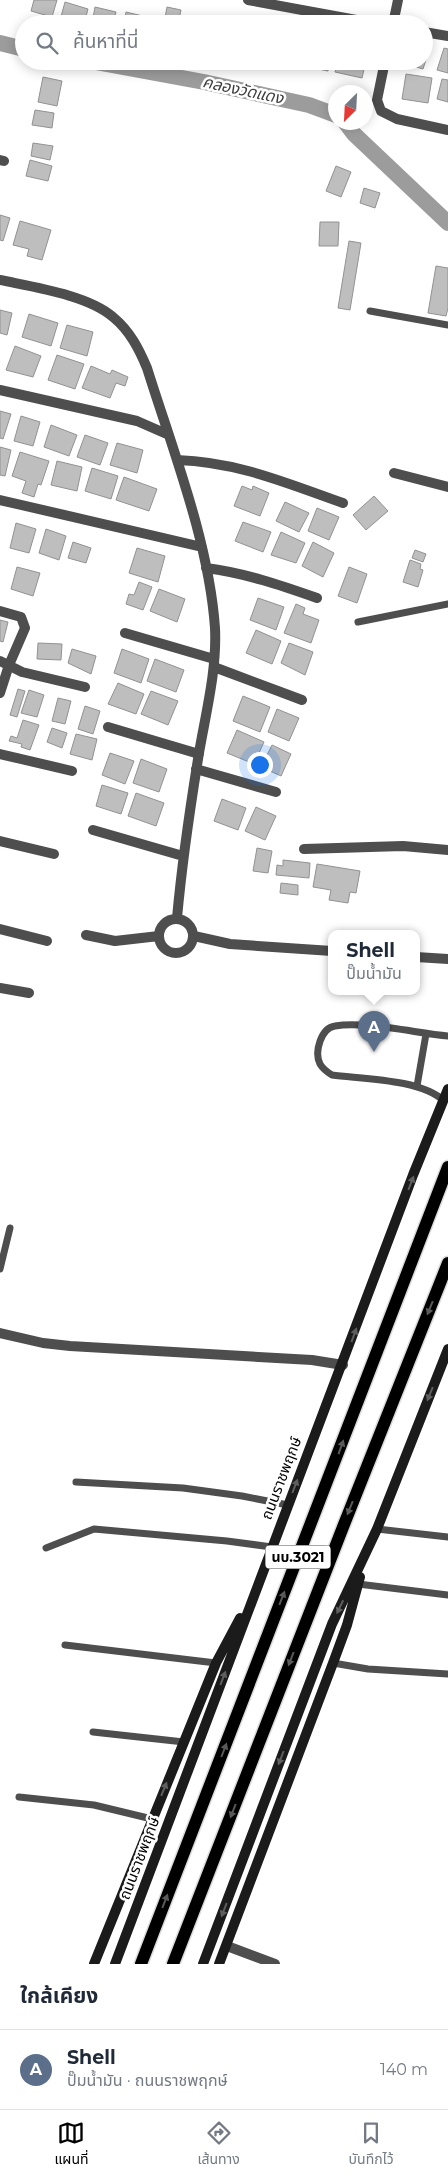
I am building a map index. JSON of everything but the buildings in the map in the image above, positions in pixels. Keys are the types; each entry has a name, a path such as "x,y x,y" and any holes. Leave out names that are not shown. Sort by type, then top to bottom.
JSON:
{"main road":[{"name":"ถนนราชพฤกษ์","path":"115,1964 413,1175 448,1090"},
{"name":"นบ.3021","path":"141,1964 448,1167"},
{"name":"นบ.3021","path":"173,1962 448,1263"},
{"path":"203,1964 332,1624 377,1529 444,1368 448,1349"},
{"path":"220,1964 347,1625 368,1547"},
{"path":"94,1964 216,1663 260,1581"}],"street":[{"path":"248,0 329,15"},
{"path":"395,15 398,0"},
{"path":"433,34 448,36"},
{"path":"383,70 377,100 381,111 397,119 448,130"},
{"path":"0,280 62,294 112,316 137,344 147,368 177,460 202,547 215,630 214,663 183,856 177,918"},
{"path":"0,390 137,422 168,435"},
{"path":"177,460 207,461 234,466 343,503"},
{"path":"394,473 448,487"},
{"path":"0,500 202,547"},
{"path":"206,568 236,572 317,598"},
{"path":"0,611 21,617 25,628 4,663 0,693"},
{"path":"125,633 214,663 302,700"},
{"path":"4,663 22,672 85,687"},
{"path":"108,727 199,754"},
{"path":"0,754 72,771"},
{"path":"196,769 276,792"},
{"path":"93,830 183,856"},
{"path":"0,841 54,854"},
{"path":"304,849 403,846 448,850"},
{"path":"177,918 189,924 194,936 188,948 176,953 164,948 159,936 164,923 177,918"},
{"path":"0,929 47,941"},
{"path":"86,935 115,941 159,936"},
{"path":"194,936 230,944 328,951"},
{"path":"420,956 448,959"},
{"path":"0,988 29,993"},
{"path":"0,1333 43,1343 70,1346 312,1360 342,1365"},
{"path":"227,1946 275,1964"}],"lane":[{"path":"370,311 448,325"},
{"path":"358,622 448,604"},
{"path":"444,1100 436,1093 417,1086 332,1075 320,1063 318,1054 321,1040 328,1027 367,1027 448,1036"},
{"path":"417,1086 426,1034"},
{"path":"0,1269 10,1228"},
{"path":"76,1482 183,1488 242,1496 288,1506"},
{"path":"46,1548 94,1529 272,1547"},
{"path":"377,1529 448,1537"},
{"path":"358,1584 448,1595"},
{"path":"66,1645 216,1663"},
{"path":"333,1663 368,1670 448,1674"},
{"path":"93,1732 184,1742"},
{"path":"19,1797 94,1805 152,1819"}],"waterway":[{"name":"คลองวัดแดง","path":"0,43 15,47"},
{"name":"คลองวัดแดง","path":"139,70 309,105 328,112"},
{"name":"คลองวัดแดง","path":"351,130 448,223"}],"place":[{"name":"Shell","path":"374,1052"}]}
